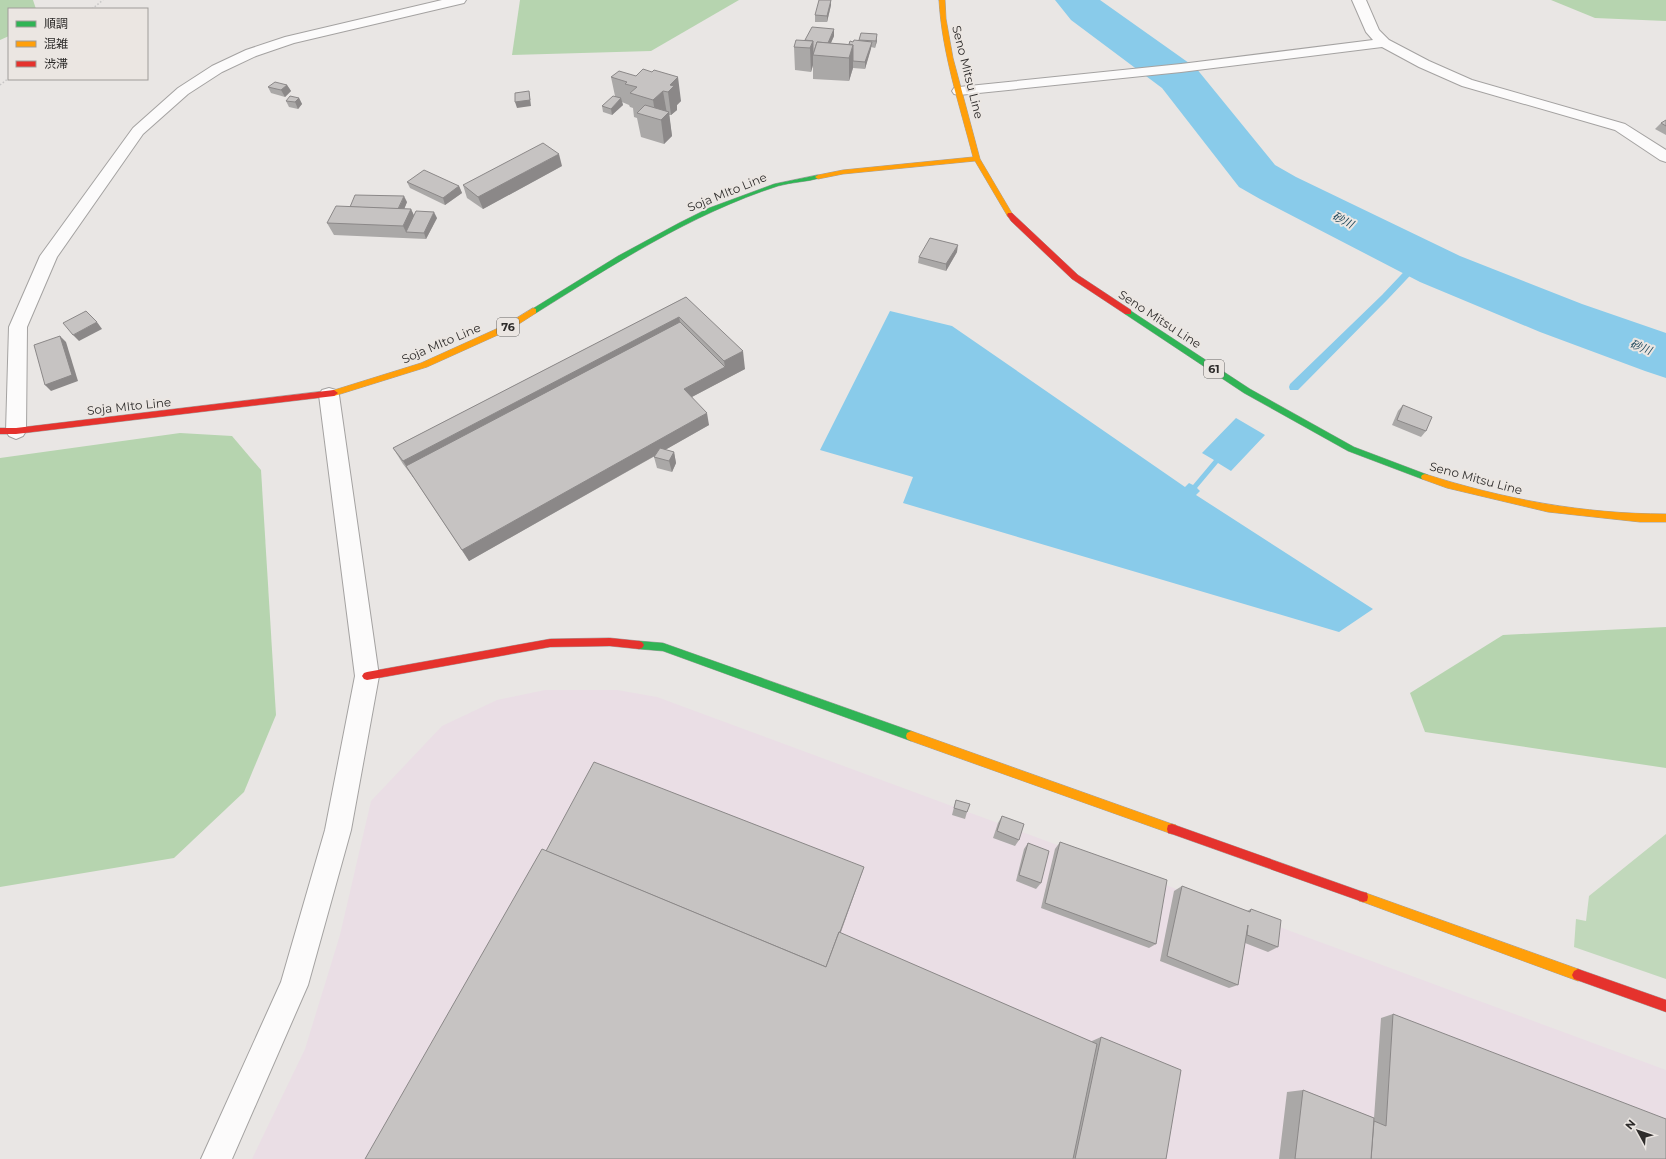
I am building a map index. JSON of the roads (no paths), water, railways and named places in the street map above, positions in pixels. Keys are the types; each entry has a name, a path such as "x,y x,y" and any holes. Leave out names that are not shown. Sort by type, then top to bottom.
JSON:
{"main road":[{"name":"Seno Mitsu Line","path":"942,0 943,19 949,50 978,159 1013,219 1075,277 1247,391 1351,449 1447,485 1548,508 1640,518 1666,518"},
{"name":"Soja MIto Line","path":"0,431 16,431 329,395 424,365 508,327 641,245 708,211 777,185 843,172 978,159"},
{"path":"367,676 550,643 610,642 663,647 1666,1006"}],"street":[{"path":"16,431 18,327 49,256 138,131 183,91 217,69 251,53 290,40 459,0"},
{"path":"1359,0 1373,32 1384,43 1424,64 1467,83 1620,127 1666,157"},
{"path":"960,91 1181,68 1384,43"},
{"path":"216,1159 294,985 338,830 367,676 329,395"}],"water":[{"path":"890,311 952,326 1185,487 1189,483 1193,485 1214,460 1202,453 1236,418 1265,435 1231,471 1218,463 1197,488 1200,491 1196,495 1373,609 1339,632 903,503 913,477 820,450"}],"waterway":[{"name":"砂川","path":"1077,0 1086,11 1179,78 1257,176 1440,269 1561,318 1666,356"},
{"path":"1294,387 1385,297 1420,260"}]}
